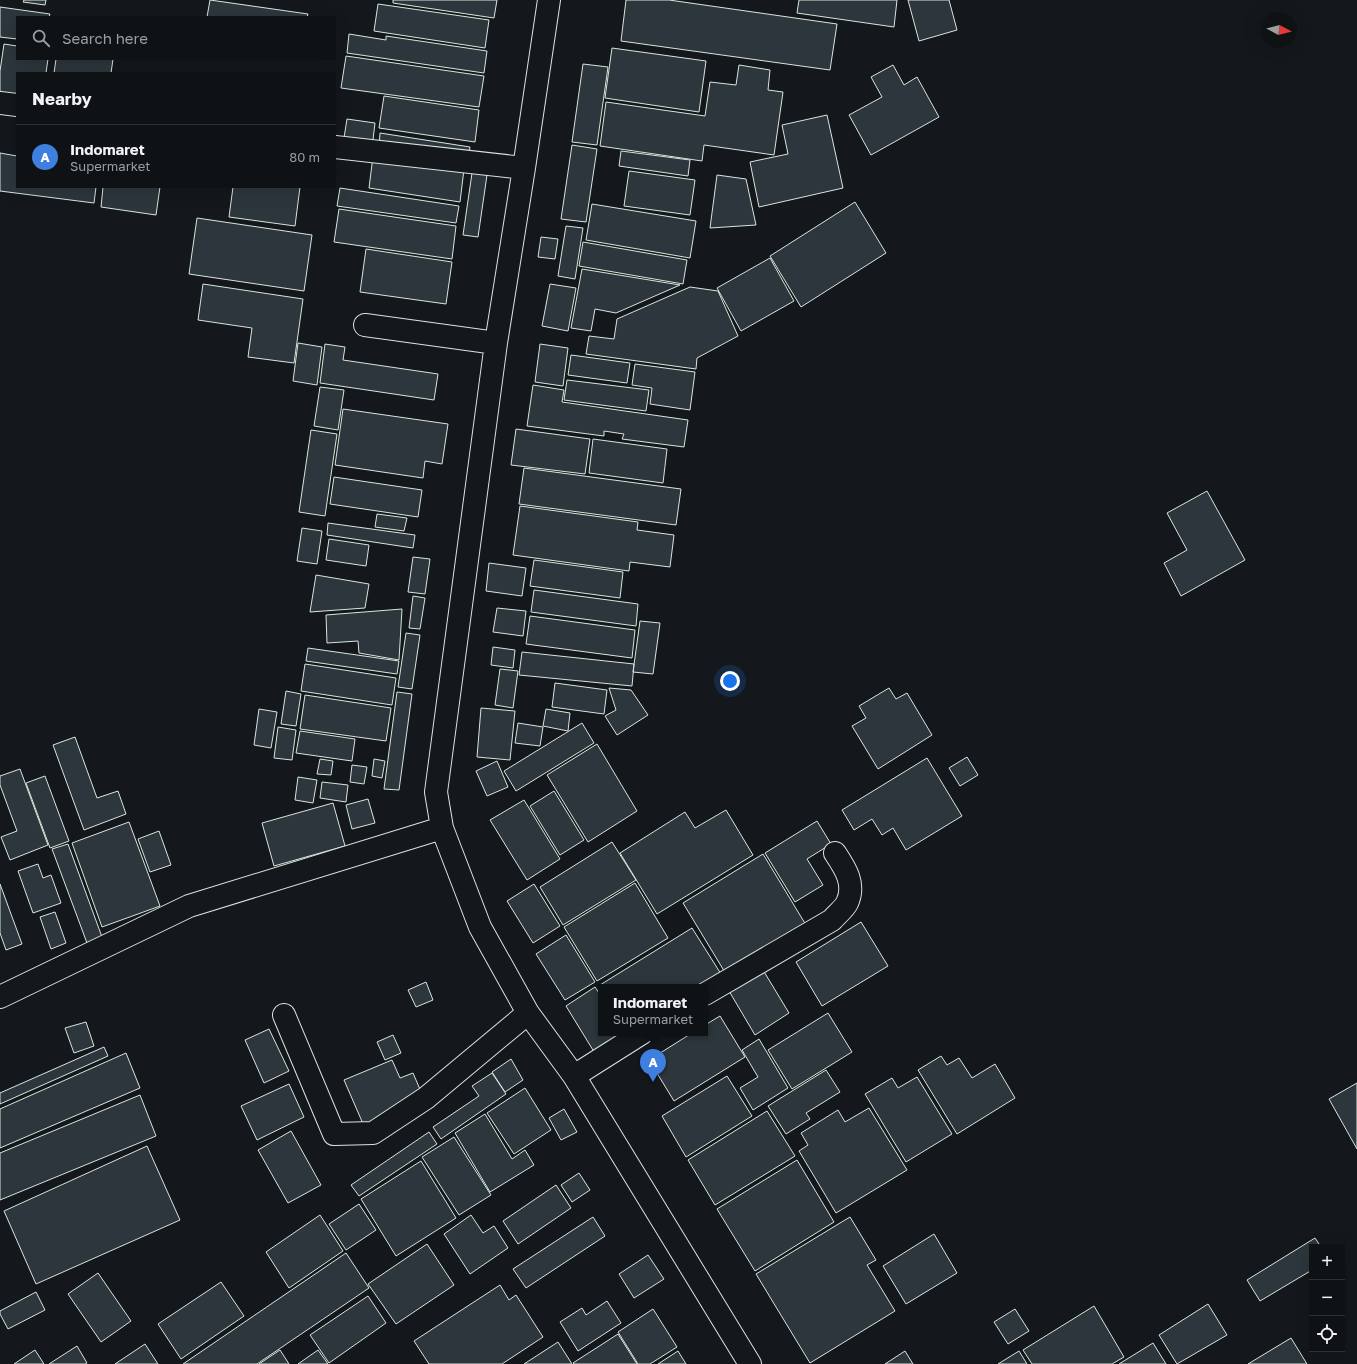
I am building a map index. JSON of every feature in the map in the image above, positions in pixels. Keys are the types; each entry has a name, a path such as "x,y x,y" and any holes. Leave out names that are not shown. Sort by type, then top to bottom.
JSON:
{"street":[{"path":"548,0 524,168 496,344 436,792 442,828 480,927 528,1013 574,1076 750,1364"},
{"path":"0,103 16,105"},
{"path":"336,147 524,168"},
{"path":"365,325 496,344"},
{"path":"0,997 188,906 442,828"},
{"path":"708,992 832,920 847,904 850,890 849,874 835,853"},
{"path":"284,1015 334,1134 373,1133 426,1098 528,1013"},
{"path":"574,1076 637,1036"}],"building":[{"path":"24,0 46,0 45,5 23,2"},
{"path":"210,0 308,14 307,16 207,16"},
{"path":"393,0 497,0 494,18 393,3"},
{"path":"626,0 669,0 837,24 830,70 621,41"},
{"path":"799,0 897,0 894,27 797,13"},
{"path":"908,0 949,0 957,30 919,41"},
{"path":"378,4 489,20 485,48 374,31"},
{"path":"0,7 50,14 49,16 16,16 16,39 0,37"},
{"path":"349,34 386,40 386,36 487,51 484,73 347,53"},
{"path":"4,44 16,46 16,60 48,60 46,72 16,72 16,98 0,96 0,71"},
{"path":"612,48 706,61 699,112 605,98"},
{"path":"346,56 484,76 479,107 341,88"},
{"path":"56,60 113,60 111,72 54,72"},
{"path":"583,64 608,67 597,145 572,142"},
{"path":"739,65 770,70 768,90 783,92 774,155 704,145 702,161 600,146 606,102 705,116 710,82 736,85"},
{"path":"893,65 904,85 917,77 939,117 871,155 849,115 882,97 871,77"},
{"path":"384,96 479,110 475,142 379,128"},
{"path":"827,115 843,188 759,207 750,162 788,154 782,125"},
{"path":"347,119 375,123 372,148 343,144"},
{"path":"380,133 470,147 468,160 379,147"},
{"path":"572,145 597,149 586,222 561,219"},
{"path":"621,151 690,160 688,176 619,166"},
{"path":"0,153 16,156 16,188 96,188 94,203 0,191"},
{"path":"373,156 464,169 460,202 369,188"},
{"path":"629,171 695,180 690,215 624,206"},
{"path":"472,173 487,175 478,237 463,235"},
{"path":"717,175 746,179 756,225 710,228"},
{"path":"103,188 160,188 156,215 101,207"},
{"path":"233,188 300,188 295,226 229,217"},
{"path":"340,188 459,206 456,223 337,206"},
{"path":"855,202 886,253 801,307 770,256"},
{"path":"592,204 696,221 690,258 586,240"},
{"path":"339,209 456,226 452,259 334,242"},
{"path":"197,218 312,235 304,291 189,274"},
{"path":"566,226 583,228 575,279 558,276"},
{"path":"541,237 558,239 555,259 538,257"},
{"path":"583,242 687,260 683,284 579,266"},
{"path":"366,249 452,262 446,304 360,292"},
{"path":"770,258 794,301 741,331 717,288"},
{"path":"582,269 680,285 616,313 595,309 591,331 571,328"},
{"path":"203,284 303,299 294,363 248,357 252,328 198,320"},
{"path":"550,284 576,288 568,331 542,326"},
{"path":"690,287 718,291 738,336 697,358 696,369 586,354 589,336 614,339 617,319"},
{"path":"298,343 322,347 317,385 293,381"},
{"path":"325,344 345,347 343,360 438,374 434,400 320,383"},
{"path":"540,344 568,348 563,386 535,382"},
{"path":"571,355 630,363 627,383 568,375"},
{"path":"635,364 695,372 690,410 650,404 652,388 632,385"},
{"path":"567,380 649,390 646,411 564,400"},
{"path":"533,385 564,390 562,402 688,420 684,447 622,439 624,434 604,431 604,436 527,426"},
{"path":"320,387 344,390 338,430 314,426"},
{"path":"343,409 448,424 442,464 425,461 423,478 335,465"},
{"path":"516,429 590,439 585,474 511,465"},
{"path":"311,430 337,434 325,516 299,512"},
{"path":"593,439 667,449 663,483 589,473"},
{"path":"524,468 681,489 676,525 519,504"},
{"path":"334,477 422,490 418,517 330,504"},
{"path":"1207,491 1245,560 1181,596 1164,563 1187,550 1167,513"},
{"path":"520,506 638,522 637,530 674,535 670,567 630,562 629,571 513,555"},
{"path":"377,514 407,518 404,531 375,527"},
{"path":"328,523 415,535 413,548 327,535"},
{"path":"302,528 322,531 317,564 297,561"},
{"path":"329,539 369,545 366,566 326,560"},
{"path":"413,557 430,559 425,594 408,592"},
{"path":"534,560 623,572 620,598 530,586"},
{"path":"489,563 526,568 522,596 486,591"},
{"path":"316,575 369,584 365,608 310,612"},
{"path":"534,590 638,604 636,626 531,612"},
{"path":"413,596 425,598 420,629 409,628"},
{"path":"497,608 526,611 523,636 493,632"},
{"path":"402,609 399,660 359,653 358,641 327,643 326,615"},
{"path":"530,616 635,630 632,658 526,644"},
{"path":"640,621 660,623 653,674 633,672"},
{"path":"406,633 420,635 412,689 398,687"},
{"path":"493,647 515,650 513,668 491,665"},
{"path":"308,648 399,661 397,674 306,661"},
{"path":"522,652 634,664 632,686 519,675"},
{"path":"305,664 396,678 392,705 301,691"},
{"path":"500,669 518,671 513,708 495,705"},
{"path":"555,683 607,690 604,714 552,707"},
{"path":"609,688 631,690 648,715 617,735 605,716 616,710"},
{"path":"889,688 896,699 907,693 932,735 878,769 852,726 866,718 859,706"},
{"path":"286,691 301,694 296,726 281,724"},
{"path":"397,692 412,694 399,790 384,789"},
{"path":"305,695 391,708 386,741 300,729"},
{"path":"481,708 515,711 510,760 477,757"},
{"path":"259,709 277,712 271,748 254,745"},
{"path":"546,709 570,713 568,731 543,726"},
{"path":"518,723 543,727 540,746 515,743"},
{"path":"582,723 594,743 516,791 504,771"},
{"path":"278,727 296,730 292,760 274,758"},
{"path":"300,731 355,739 352,761 296,753"},
{"path":"75,737 97,798 118,791 126,814 84,830 53,745"},
{"path":"597,744 637,811 588,842 547,775"},
{"path":"967,757 978,775 960,786 949,768"},
{"path":"927,758 962,816 906,850 893,828 882,835 872,819 854,830 842,810"},
{"path":"320,759 333,761 331,775 317,774"},
{"path":"374,759 385,761 382,778 372,776"},
{"path":"497,761 508,787 487,796 476,771"},
{"path":"352,765 367,767 364,784 350,782"},
{"path":"20,769 48,845 10,860 1,837 17,831 0,785 0,776"},
{"path":"45,776 69,841 50,848 26,783"},
{"path":"298,777 317,780 313,803 295,800"},
{"path":"322,782 348,785 346,802 320,798"},
{"path":"554,791 584,840 560,855 530,806"},
{"path":"368,799 375,823 352,829 346,805"},
{"path":"524,800 560,859 527,880 490,820"},
{"path":"333,803 345,846 274,866 262,823"},
{"path":"726,810 753,855 657,914 620,853 685,812 695,828"},
{"path":"817,821 831,844 807,859 823,885 795,902 765,853"},
{"path":"129,822 160,906 102,927 72,843"},
{"path":"159,831 171,865 150,872 138,839"},
{"path":"612,842 636,880 563,925 540,887"},
{"path":"68,844 102,937 87,943 52,849"},
{"path":"763,854 806,925 726,974 683,903"},
{"path":"38,864 43,878 51,875 61,903 33,913 18,871"},
{"path":"635,883 668,938 597,981 564,927"},
{"path":"0,884 22,944 6,950 0,933"},
{"path":"534,884 560,926 533,943 507,901"},
{"path":"55,912 66,943 51,949 40,917"},
{"path":"861,922 888,966 822,1006 796,962"},
{"path":"692,928 721,974 705,984 602,984"},
{"path":"566,935 595,982 565,1000 536,954"},
{"path":"763,970 789,1013 755,1035 729,991"},
{"path":"426,982 433,1000 416,1007 408,990"},
{"path":"595,987 598,992 598,1036 619,1036 596,1055 566,1006"},
{"path":"828,1013 852,1052 792,1089 768,1050"},
{"path":"720,1016 745,1057 674,1101 649,1060 687,1036 708,1036 708,1023"},
{"path":"86,1022 94,1046 74,1053 65,1028"},
{"path":"269,1029 289,1071 264,1083 245,1040"},
{"path":"393,1035 401,1053 385,1060 377,1042"},
{"path":"759,1039 788,1088 753,1110 740,1088 758,1077 742,1050"},
{"path":"104,1047 108,1056 0,1104 0,1093"},
{"path":"126,1053 140,1088 0,1148 0,1109"},
{"path":"941,1056 947,1065 959,1058 972,1078 995,1064 1015,1098 957,1134 918,1070"},
{"path":"511,1059 523,1080 505,1092 492,1072"},
{"path":"392,1060 400,1078 413,1073 422,1094 364,1126 344,1080"},
{"path":"826,1070 840,1092 806,1113 810,1119 786,1134 768,1106"},
{"path":"492,1073 506,1094 441,1139 433,1127 479,1096 472,1086"},
{"path":"727,1076 752,1116 686,1157 662,1116"},
{"path":"917,1077 952,1134 906,1162 865,1094 892,1078 898,1088"},
{"path":"1357,1083 1357,1149 1329,1099"},
{"path":"289,1084 304,1117 257,1140 241,1106"},
{"path":"525,1088 551,1130 514,1154 487,1113"},
{"path":"140,1095 156,1136 0,1200 0,1153"},
{"path":"869,1108 907,1170 836,1213 799,1151 808,1145 801,1133 838,1110 845,1122"},
{"path":"564,1109 577,1132 561,1140 549,1118"},
{"path":"767,1111 795,1156 715,1205 688,1160"},
{"path":"485,1114 512,1159 525,1150 534,1165 490,1192 455,1133"},
{"path":"291,1131 321,1185 288,1203 258,1150"},
{"path":"429,1132 437,1144 359,1196 351,1185"},
{"path":"454,1137 491,1195 459,1215 422,1157"},
{"path":"147,1146 180,1220 36,1284 4,1211"},
{"path":"797,1160 834,1222 755,1271 717,1209"},
{"path":"421,1161 456,1218 396,1256 361,1199"},
{"path":"579,1173 590,1190 572,1202 561,1185"},
{"path":"556,1185 571,1208 518,1244 503,1221"},
{"path":"359,1204 376,1230 346,1250 329,1224"},
{"path":"320,1215 343,1251 289,1288 266,1252"},
{"path":"471,1215 483,1233 494,1226 508,1248 470,1274 444,1234"},
{"path":"593,1217 605,1236 526,1288 513,1269"},
{"path":"850,1217 876,1260 867,1265 895,1311 810,1363 756,1274"},
{"path":"934,1234 957,1273 906,1304 883,1266"},
{"path":"1315,1238 1319,1244 1309,1244 1309,1272 1260,1301 1247,1280"},
{"path":"427,1244 454,1285 396,1324 368,1284"},
{"path":"346,1253 369,1288 257,1364 183,1364"},
{"path":"648,1255 664,1279 634,1298 619,1274"},
{"path":"98,1273 131,1321 101,1342 68,1294"},
{"path":"221,1282 244,1316 181,1359 158,1324"},
{"path":"500,1285 509,1300 516,1295 543,1337 502,1364 429,1364 414,1341"},
{"path":"36,1292 45,1310 8,1329 0,1314 0,1311"},
{"path":"368,1296 386,1323 329,1363 310,1335"},
{"path":"607,1301 621,1323 578,1351 560,1322 582,1308 586,1315"},
{"path":"1208,1304 1227,1335 1177,1364 1159,1335"},
{"path":"1094,1306 1124,1357 1112,1364 1032,1364 1023,1350"},
{"path":"653,1309 677,1347 650,1364 638,1364 618,1332"},
{"path":"1015,1309 1029,1331 1008,1344 994,1322"},
{"path":"618,1334 637,1364 573,1363"},
{"path":"1291,1338 1307,1364 1248,1364"},
{"path":"558,1342 572,1364 524,1364"},
{"path":"1153,1343 1166,1364 1119,1364"},
{"path":"145,1344 158,1364 115,1364"},
{"path":"77,1346 87,1363 49,1364"},
{"path":"35,1350 44,1364 14,1364"},
{"path":"280,1350 289,1364 259,1364"},
{"path":"318,1350 328,1364 298,1364"},
{"path":"678,1351 686,1364 658,1364"},
{"path":"905,1351 913,1364 885,1364"},
{"path":"1019,1351 1027,1364 998,1364"}],"place":[{"name":"Indomaret","path":"653,1082"}]}
